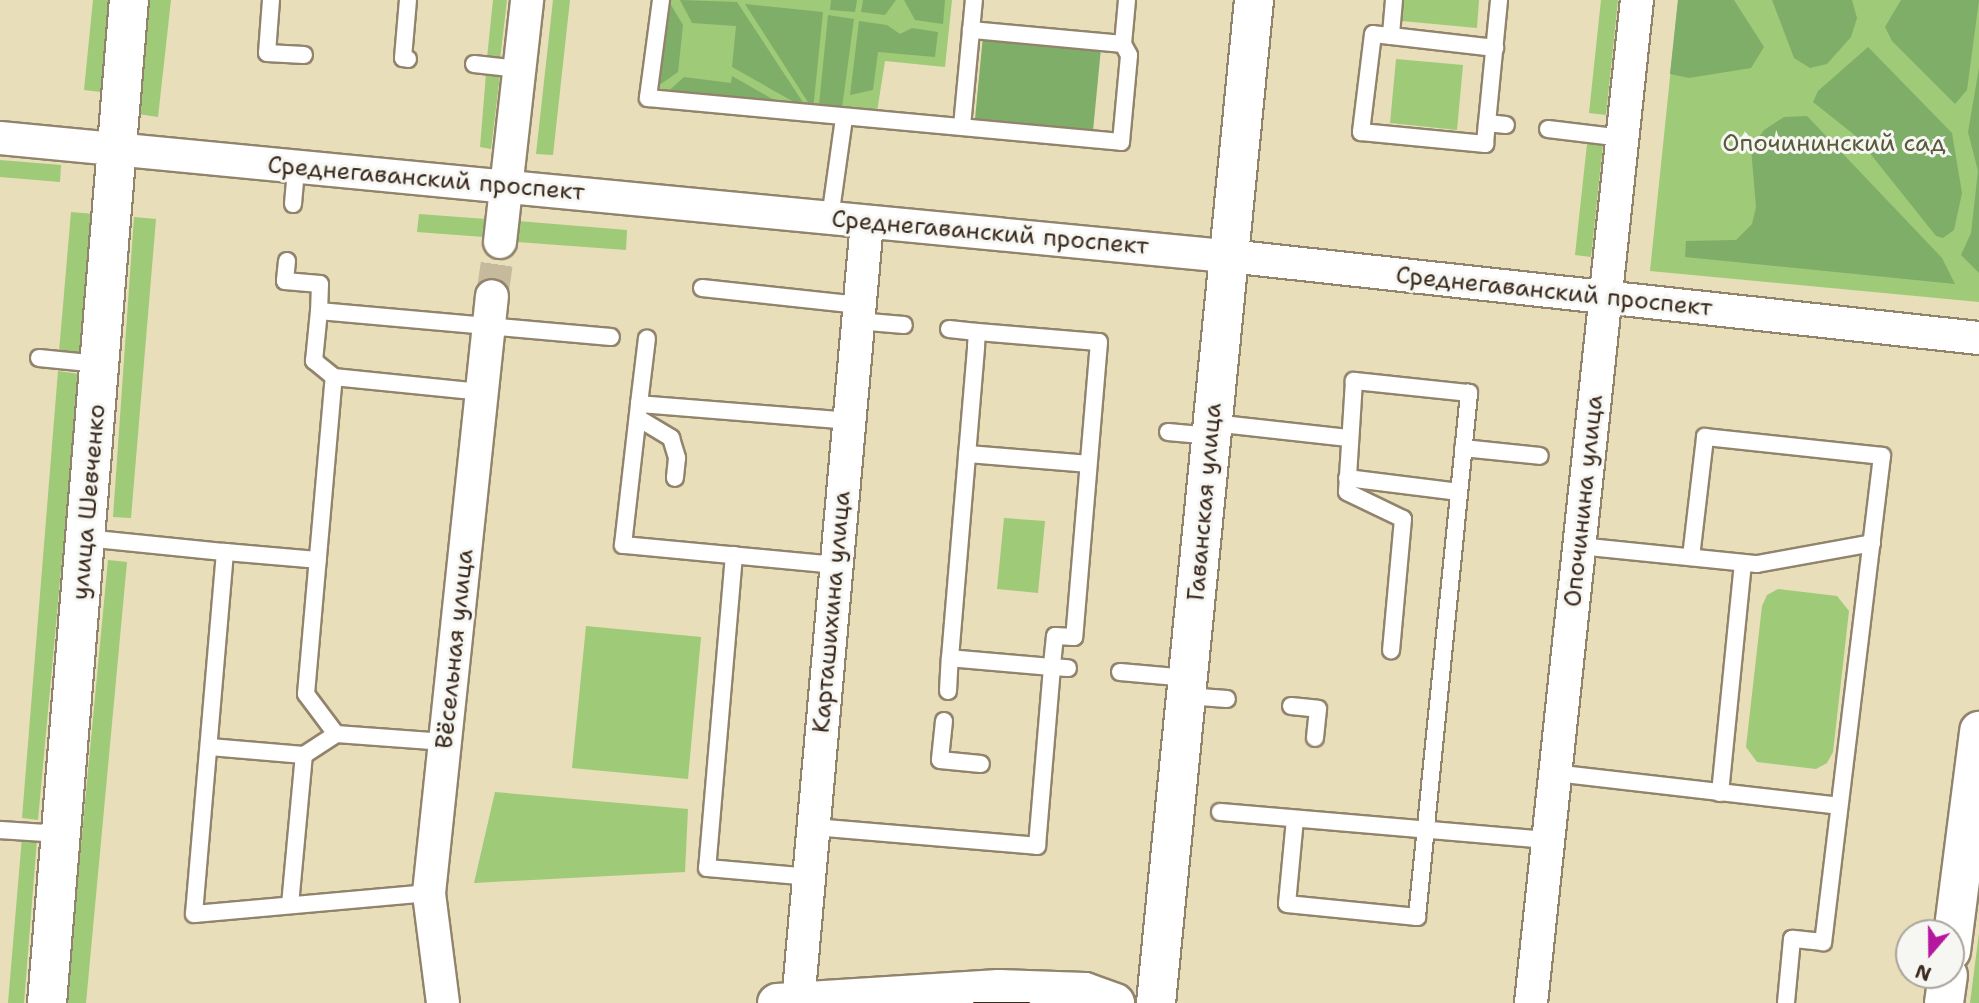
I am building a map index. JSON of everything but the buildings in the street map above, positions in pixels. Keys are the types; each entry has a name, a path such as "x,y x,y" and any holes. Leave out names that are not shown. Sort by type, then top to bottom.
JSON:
{"street":[{"name":"улица Шевченко","path":"47,1003 129,0"},
{"path":"500,242 527,0"},
{"name":"Гаванская улица","path":"1156,1003 1254,0"},
{"name":"Опочинина улица","path":"1531,1003 1637,0"},
{"name":"Среднегаванский проспект","path":"0,138 1229,256 1979,338"},
{"name":"Карташихина улица","path":"791,1002 809,877 867,222"},
{"name":"Вёсельная улица","path":"443,1003 429,893 492,296"},
{"path":"1955,919 1979,730"},
{"path":"791,1002 999,989 1085,992 1115,1003"}],"lane":[{"path":"271,0 267,53 304,55"},
{"path":"408,0 403,58 408,59"},
{"path":"661,0 648,98 844,119 962,126 1121,142 1129,55 1123,44 1127,0"},
{"path":"962,126 974,0"},
{"path":"1391,36 1394,0"},
{"path":"1495,48 1373,34 1361,132 1485,145 1488,123 1495,48 1499,0"},
{"path":"971,30 1123,44"},
{"path":"474,64 519,69"},
{"path":"830,218 844,119"},
{"path":"1488,123 1506,124"},
{"path":"1548,129 1622,138"},
{"path":"293,204 296,167"},
{"path":"287,261 285,281 320,284 314,361 334,377 482,392"},
{"path":"702,288 858,313 904,326"},
{"path":"319,311 611,337"},
{"path":"813,827 1037,846 1060,667 1055,636 1074,637 1088,464 1100,428 1099,342 950,329"},
{"path":"947,691 977,332"},
{"path":"646,338 623,545 836,565"},
{"path":"39,358 100,364"},
{"path":"334,377 306,694 336,734"},
{"path":"1295,819 1286,904 1418,917 1469,393 1354,381 1348,438 1347,492 1403,519 1391,650"},
{"path":"639,411 849,421"},
{"path":"639,411 671,439 677,458 675,478"},
{"path":"1168,432 1212,429 1348,438"},
{"path":"1691,557 1705,438 1882,456 1823,942 1792,939 1786,1003"},
{"path":"1463,448 1541,456"},
{"path":"967,454 1088,464"},
{"path":"1348,478 1459,492"},
{"path":"86,538 318,560"},
{"path":"1579,546 1757,564 1872,543"},
{"path":"225,552 194,914 429,893"},
{"path":"734,555 707,868 809,877"},
{"path":"1720,793 1743,563"},
{"path":"950,658 1060,667"},
{"path":"1120,673 1187,687 1227,699"},
{"path":"1291,706 1318,709 1315,738"},
{"path":"944,721 940,760 981,764"},
{"path":"210,747 304,755 336,734 445,742"},
{"path":"290,905 304,755"},
{"path":"1555,773 1839,806"},
{"path":"1220,812 1426,832 1548,840"},
{"path":"0,830 62,834"}],"green space":[{"path":"93,0 109,0 101,92 84,90"},
{"path":"150,0 171,0 158,117 138,114"},
{"path":"493,0 507,0 500,60 487,58"},
{"path":"553,0 570,0 553,155 536,154"},
{"path":"668,0 952,0 945,67 885,61 876,118 658,96"},
{"path":"668,0 683,25 678,72 658,86"},
{"path":"680,0 737,2 808,110 732,67 736,26 692,23"},
{"path":"831,0 857,0 855,12 830,10"},
{"path":"863,0 896,0 885,15 861,12"},
{"path":"904,0 945,0 943,24 915,20"},
{"path":"1404,0 1479,0 1477,28 1402,21"},
{"path":"1601,0 1618,0 1606,115 1589,113"},
{"name":"Опочининский сад","path":"1678,0 1979,0 1979,302 1650,271"},
{"path":"1678,0 1734,0 1764,47 1751,68 1689,78 1670,74"},
{"path":"1772,0 1852,0 1857,18 1851,37 1827,64 1810,68 1794,58"},
{"path":"1901,0 1979,0 1967,90 1955,104 1892,41 1885,27"},
{"path":"745,4 823,12 813,110"},
{"path":"828,15 854,19 842,108 819,105"},
{"path":"859,21 887,25 900,34 912,28 938,32 935,57 878,52 873,90 850,95"},
{"path":"983,36 1101,48 1093,131 975,119"},
{"path":"1868,47 1952,133 1962,193 1954,230 1943,238 1936,236 1857,137 1813,102 1818,91"},
{"path":"1396,59 1463,65 1457,130 1390,123"},
{"path":"1979,68 1979,273 1961,255 1971,233 1978,171 1968,132"},
{"path":"486,74 500,75 491,149 480,147"},
{"path":"732,76 790,109 663,96 684,77 731,83"},
{"path":"1807,116 1942,258 1955,284 1685,257 1686,241 1736,240 1752,224 1756,207 1751,148 1764,130 1784,117"},
{"path":"1587,144 1603,145 1591,257 1575,255"},
{"path":"0,160 61,165 60,182 0,177"},
{"path":"71,212 94,214 79,355 59,352"},
{"path":"419,214 486,219 484,237 417,232"},
{"path":"134,217 156,219 131,518 113,517"},
{"path":"518,221 627,230 626,250 517,242"},
{"path":"58,371 79,374 38,820 22,818"},
{"path":"1004,518 1045,521 1038,593 997,589"},
{"path":"108,560 127,562 86,1003 66,1003"},
{"path":"1778,589 1837,596 1849,611 1833,752 1827,763 1816,769 1757,762 1746,747 1762,606 1767,595"},
{"path":"586,626 701,637 688,779 572,768"},
{"path":"495,792 688,809 685,872 474,883"},
{"path":"22,837 37,839 24,1003 8,1003"},
{"path":"1979,933 1979,1003 1970,1003"}],"tunnel":[{"path":"492,296 500,242"}],"tram line":[{"path":"974,1003 1029,1003"}]}
